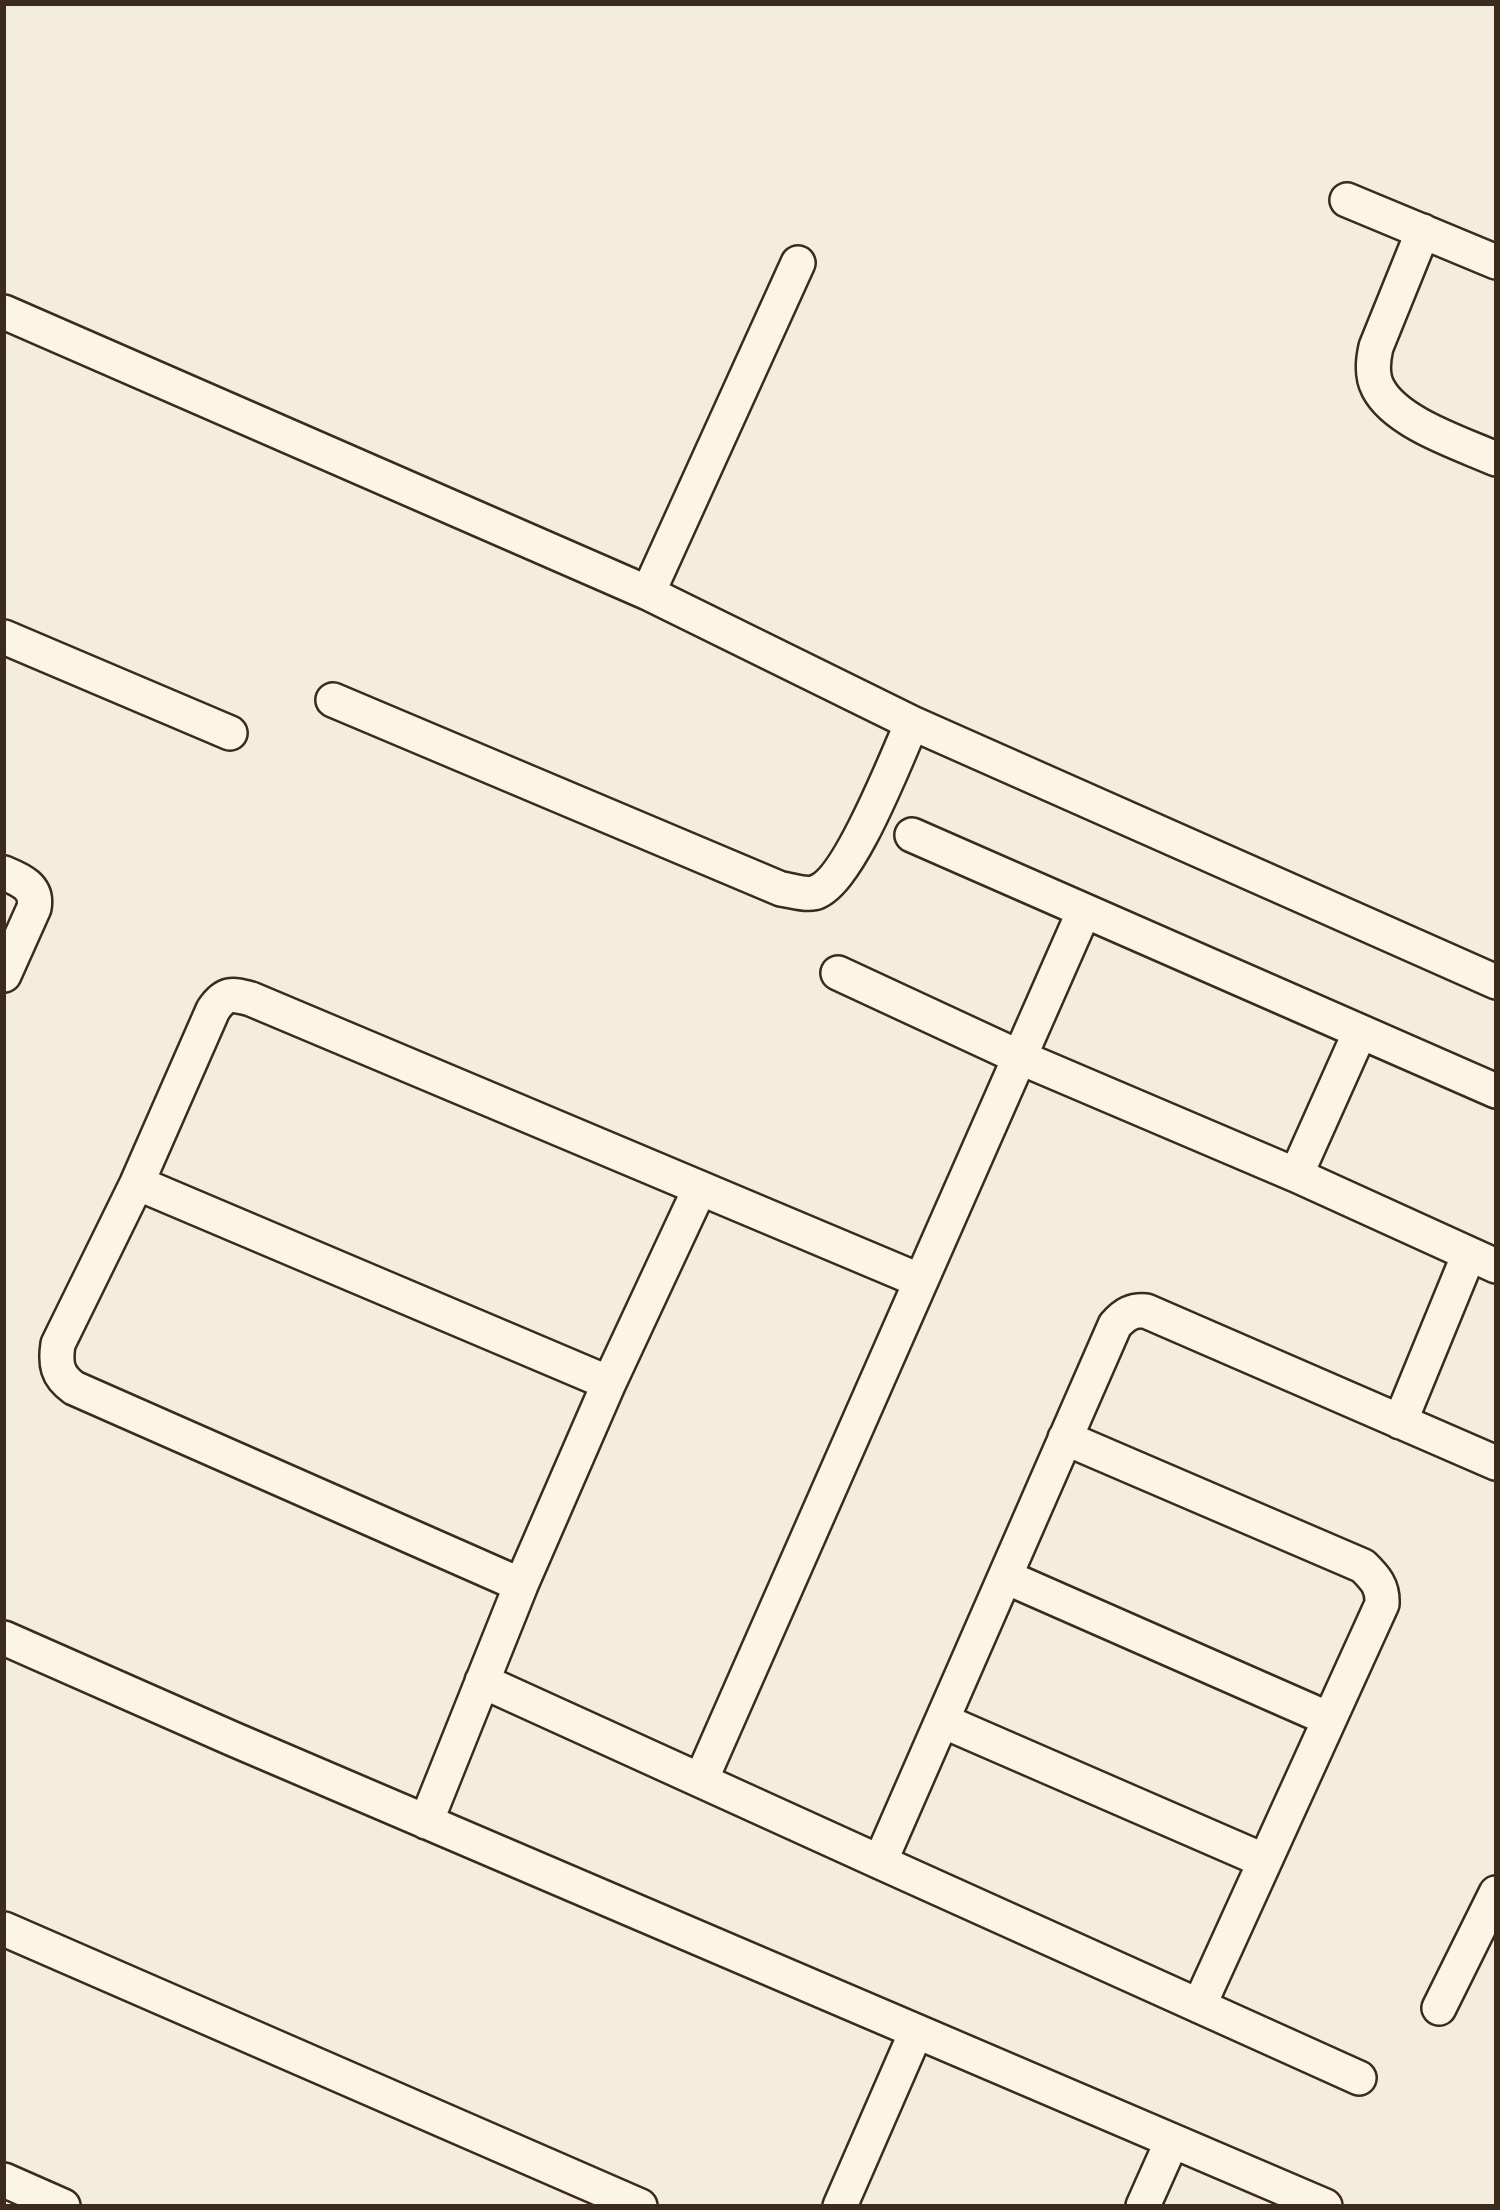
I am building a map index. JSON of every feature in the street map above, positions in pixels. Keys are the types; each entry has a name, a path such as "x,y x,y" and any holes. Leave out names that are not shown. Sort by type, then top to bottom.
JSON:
{"street":[{"path":"1347,200 1496,262"},
{"path":"1423,231 1376,346 1372,365 1376,386 1386,402 1409,420 1496,459"},
{"path":"648,593 798,263"},
{"path":"4,312 648,593 912,723 1496,982"},
{"path":"4,637 230,733"},
{"path":"333,700 780,889 813,893 831,883 851,853 872,814 912,723"},
{"path":"912,835 1496,1091"},
{"path":"4,873 29,887 36,900 4,975"},
{"path":"701,1780 1084,911"},
{"path":"838,973 1019,1057 1296,1175 1482,1260 1400,1422"},
{"path":"521,1585 74,1388 64,1380 57,1369 58,1344 137,1183 213,1010 220,1000 235,994 251,999 921,1281"},
{"path":"1296,1175 1360,1032"},
{"path":"137,1183 609,1383"},
{"path":"426,1822 521,1585 609,1383 700,1188"},
{"path":"880,1863 1115,1325 1124,1315 1134,1310 1146,1311 1496,1464"},
{"path":"1065,1438 1363,1566 1378,1582 1382,1592 1382,1604 1199,2006"},
{"path":"1006,1577 1329,1719"},
{"path":"4,1638 426,1822 1325,2205"},
{"path":"482,1681 1359,2078"},
{"path":"943,1721 1265,1861"},
{"path":"1439,2008 1496,1893"},
{"path":"4,1929 640,2205"},
{"path":"840,2205 916,2032"},
{"path":"1143,2205 1172,2141"},
{"path":"4,2180 63,2205"}]}
